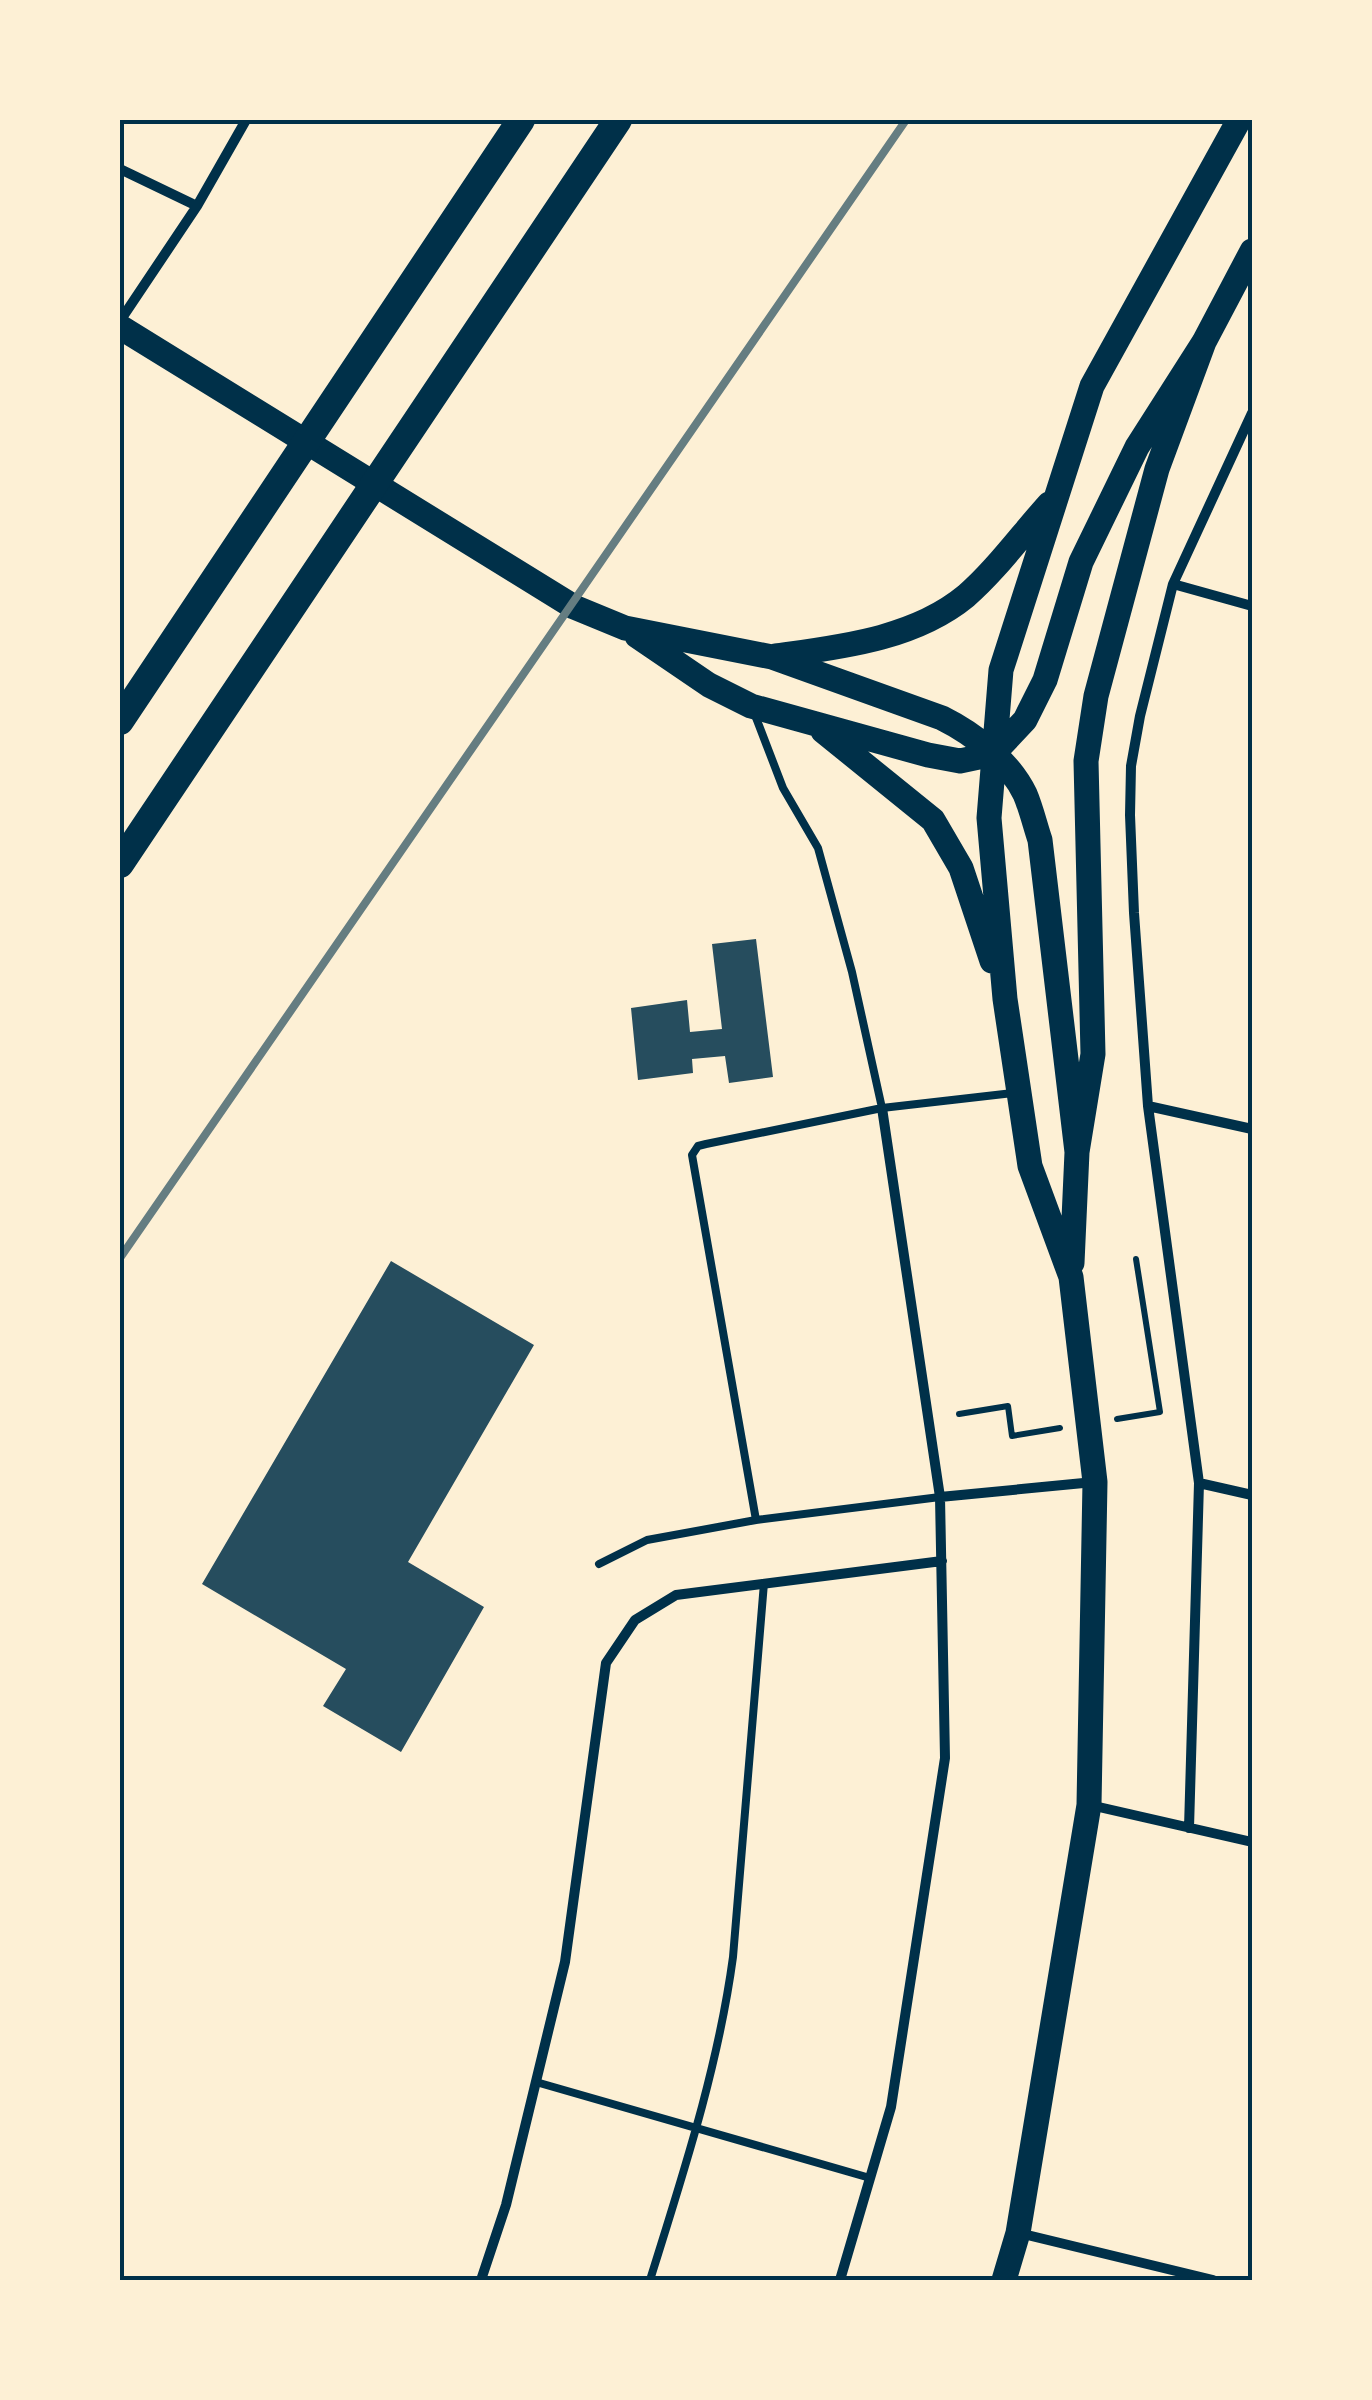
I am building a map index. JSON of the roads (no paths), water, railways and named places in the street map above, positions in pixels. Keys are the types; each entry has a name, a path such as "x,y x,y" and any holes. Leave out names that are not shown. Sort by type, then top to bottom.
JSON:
{"highway":[{"path":"120,722 521,120"},
{"path":"120,864 618,120"}],"main road":[{"path":"1072,1277 1030,1166 1005,999 989,818 1001,670 1092,386 1240,120"},
{"path":"625,628 708,685 751,706 960,761 994,754 1025,720 1045,680 1081,562 1137,447 1204,342 1252,252"},
{"path":"120,324 574,607 625,628 772,657 942,718 963,728 994,754 1024,791 1040,840 1077,1152"},
{"path":"1004,2280 1018,2233 1089,1805 1095,1482 1072,1277 1077,1152 1093,1054 1086,761 1096,696 1157,469 1204,342"},
{"path":"772,657 861,644 916,624 965,596 1054,498"},
{"path":"816,725 933,820 961,868 1005,999"}],"street":[{"path":"120,324 197,206 246,120"},
{"path":"120,170 197,206"},
{"path":"1189,1828 1199,1483 1148,1106 1134,913 1132,766 1172,584 1252,412"},
{"path":"1172,584 1252,606"},
{"path":"1148,1106 1252,1129"},
{"path":"840,2280 891,2107 945,1758 940,1497 882,1108"},
{"path":"940,1497 1095,1482"},
{"path":"1199,1483 1252,1495"},
{"path":"481,2280 506,2205 565,1962 606,1663 636,1620 676,1595 942,1561"},
{"path":"1089,1805 1252,1842"},
{"path":"1018,2233 1213,2280"}],"lane":[{"path":"751,706 782,788 818,848 852,972 882,1108"},
{"path":"756,1520 692,1155 698,1146 706,1144 882,1108 1017,1092"},
{"path":"600,1564 647,1540 756,1520 940,1497"},
{"path":"650,2280 726,2011 764,1583"},
{"path":"536,2082 870,2178"}],"railway":[{"path":"120,1258 906,120"}]}
